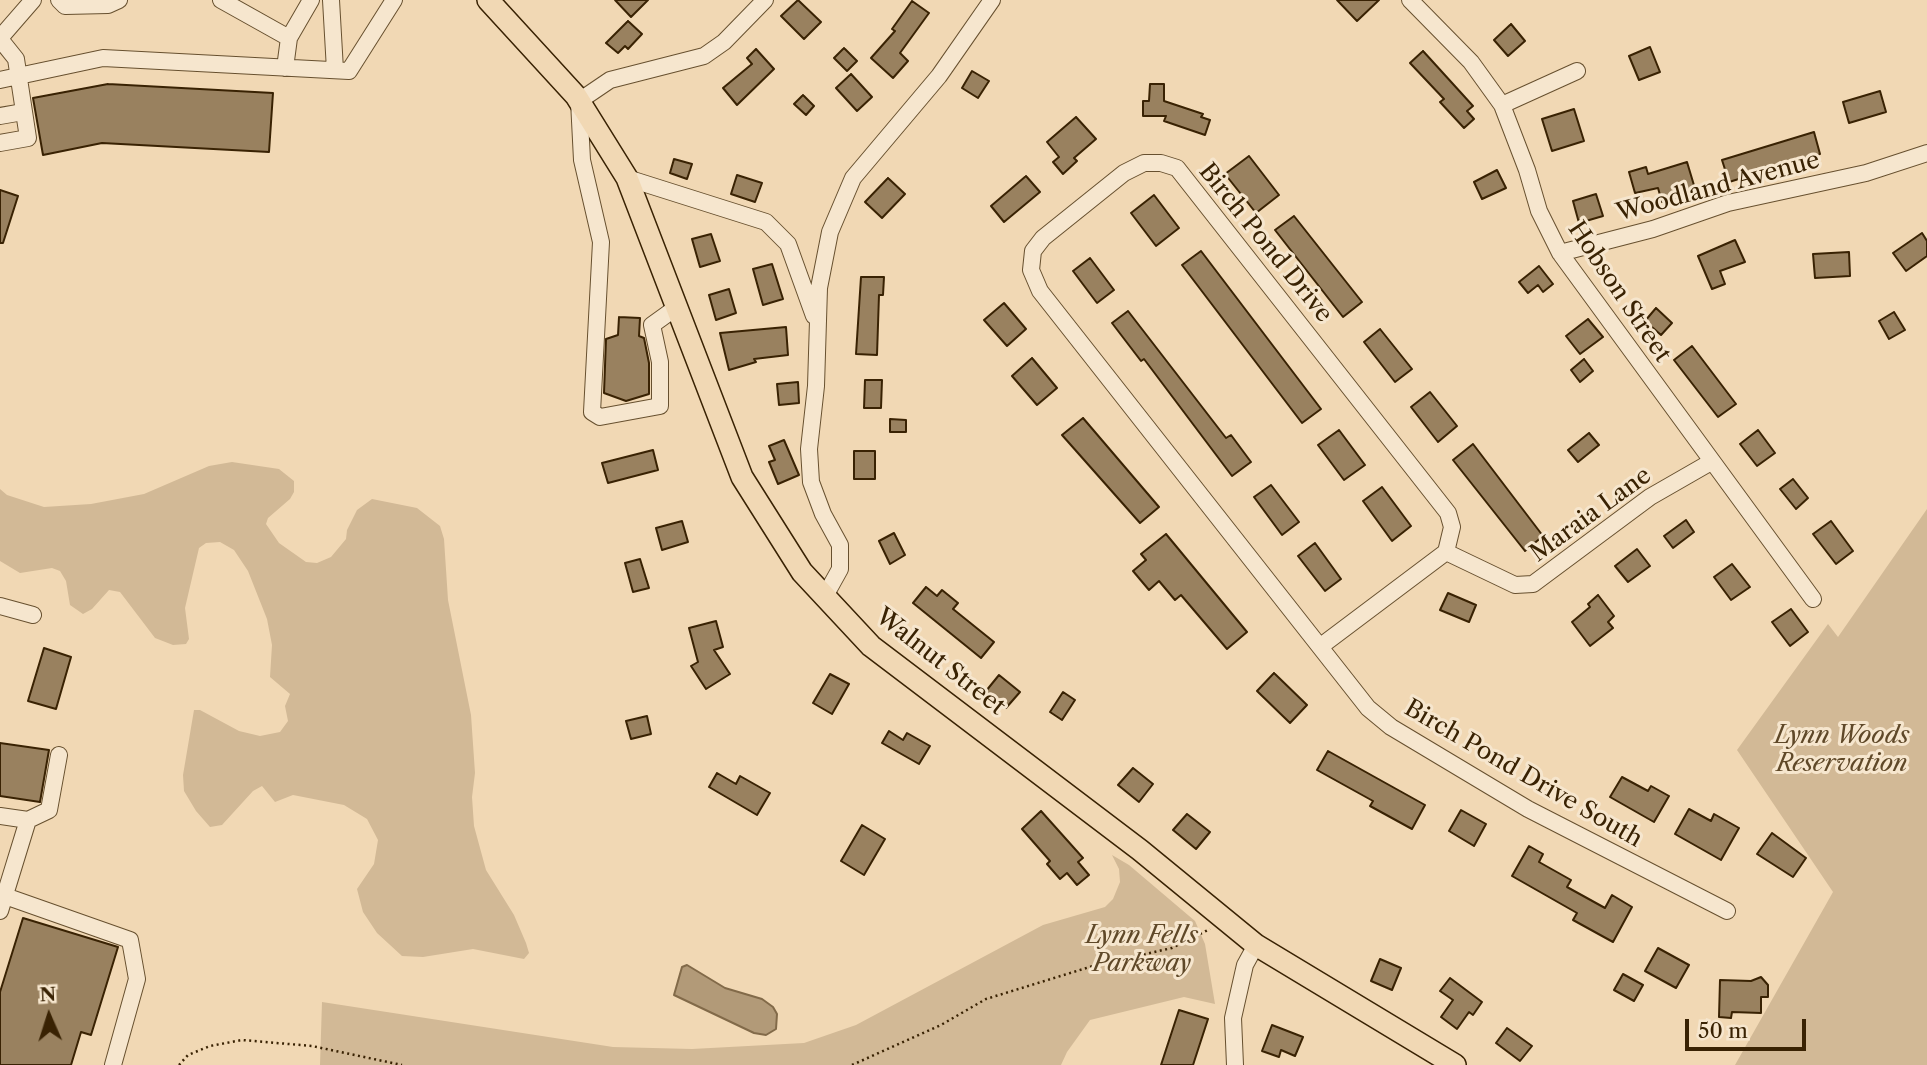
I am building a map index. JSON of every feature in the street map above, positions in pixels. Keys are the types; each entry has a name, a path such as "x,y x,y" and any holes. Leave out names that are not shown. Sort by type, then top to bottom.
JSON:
{"main road":[{"name":"Walnut Street","path":"488,0 499,9 579,101 627,178 742,477 802,572 871,646 1140,850 1256,945 1455,1065"}],"street":[{"path":"7,77 16,59 0,38 33,0"},
{"path":"59,0 65,6 108,5 119,0"},
{"path":"221,0 289,38"},
{"path":"285,68 289,38 311,0"},
{"path":"331,0 335,70"},
{"path":"7,77 103,58 349,71 394,0"},
{"path":"677,307 652,325 660,362 660,406 600,416 592,412 601,242 582,160 579,101 610,80 704,56 724,42 765,0"},
{"path":"825,596 840,569 841,545 823,514 811,482 809,449 819,288 830,232 853,178 939,76 992,0"},
{"name":"Hobson Street","path":"1410,0 1471,62 1502,105 1527,170 1539,211 1560,253 1813,599"},
{"path":"1502,105 1577,71"},
{"path":"0,143 28,138 23,112 7,77"},
{"path":"0,116 23,112"},
{"name":"Woodland Avenue","path":"1560,253 1653,229 1728,203 1866,173 1927,153"},
{"name":"Birch Pond Drive","path":"1321,646 1040,291 1031,270 1033,251 1042,238 1124,173 1144,163 1161,163 1177,168 1448,513 1452,527 1446,552"},
{"path":"627,178 766,222 788,244 818,324"},
{"name":"Maraia Lane","path":"1446,552 1515,585 1533,584 1650,497 1711,462"},
{"path":"1321,646 1446,552"},
{"path":"0,607 33,615"},
{"name":"Birch Pond Drive South","path":"1321,646 1368,708 1391,727 1528,809 1727,911"},
{"path":"0,816 28,820 49,810 59,755"},
{"path":"28,820 2,903 130,940 137,979 113,1065"},
{"path":"1235,1065 1233,1018 1245,965 1256,945"}],"path":[{"path":"852,1065 941,1025 986,999 1093,966 1172,948 1225,921"},
{"path":"179,1065 188,1055 209,1046 242,1040 312,1046 402,1065"}],"green space":[{"path":"232,462 279,469 294,481 294,492 290,499 268,518 266,524 279,543 306,562 317,563 331,557 346,539 347,530 357,510 372,499 417,508 440,526 444,539 448,600 471,715 475,773 472,797 474,826 486,870 514,915 526,943 529,953 524,959 473,949 423,957 402,956 377,933 363,912 357,889 374,864 378,840 367,819 344,805 293,795 275,802 262,786 253,791 222,825 210,827 196,811 184,791 183,775 194,710 200,710 239,731 260,736 280,732 288,721 285,706 290,694 270,677 272,645 267,619 248,571 234,550 220,542 206,543 199,548 185,608 189,639 186,644 173,645 155,638 120,592 109,590 92,609 83,614 70,605 66,581 60,571 52,568 20,573 0,561 0,489 7,495 44,507 91,504 144,494 209,466"},
{"name":"Lynn Woods Reservation","path":"1927,509 1927,1065 1735,1065 1833,892 1737,750 1828,624 1838,637"},
{"name":"Lynn Fells Parkway","path":"1112,855 1129,865 1195,921 1205,944 1215,1004 1184,997 1090,1020 1061,1065 320,1065 322,1002 613,1047 692,1049 804,1043 856,1025 1043,925 1105,907 1113,899 1120,882 1119,869"}],"shaded area":[{"path":"687,965 725,988 762,999 773,1007 777,1014 776,1029 766,1035 754,1033 674,995 682,967"}],"building":[{"path":"615,0 648,0 631,17"},
{"path":"798,0 821,22 804,39 781,16"},
{"path":"1337,0 1379,0 1357,21"},
{"path":"912,1 929,13 900,53 908,61 893,78 871,58 895,31 892,29"},
{"path":"628,21 642,34 628,49 625,46 618,53 606,43"},
{"path":"1511,24 1525,41 1508,56 1494,40"},
{"path":"1650,47 1660,72 1639,80 1629,56"},
{"path":"844,48 857,61 847,71 834,58"},
{"path":"756,49 774,69 737,105 723,88 752,64 747,58"},
{"path":"1423,51 1473,106 1467,111 1474,119 1464,128 1440,102 1444,99 1410,63"},
{"path":"972,71 989,81 978,98 962,88"},
{"path":"851,74 872,97 857,111 836,88"},
{"path":"108,84 273,93 269,152 102,143 43,155 33,98"},
{"path":"1150,84 1164,84 1164,101 1203,114 1201,117 1210,120 1205,135 1164,121 1166,116 1143,116 1143,101 1149,101"},
{"path":"1880,91 1886,112 1849,123 1843,102"},
{"path":"803,95 814,106 806,115 794,104"},
{"path":"1574,109 1584,141 1552,151 1542,119"},
{"path":"1076,117 1096,139 1074,158 1077,161 1063,174 1053,162 1059,157 1047,142"},
{"path":"1814,132 1820,154 1729,182 1722,160"},
{"path":"1249,156 1279,195 1256,213 1225,174"},
{"path":"674,159 692,164 687,179 670,173"},
{"path":"1687,162 1696,192 1662,202 1658,188 1635,193 1629,172 1646,167 1648,174"},
{"path":"1497,170 1506,188 1482,199 1474,182"},
{"path":"737,175 762,183 755,202 731,194"},
{"path":"1026,176 1040,192 1004,222 991,206"},
{"path":"888,178 905,194 882,218 865,202"},
{"path":"0,190 18,196 3,243 0,243"},
{"path":"1596,194 1603,216 1579,223 1573,201"},
{"path":"1154,195 1179,228 1156,246 1131,213"},
{"path":"1294,216 1362,302 1343,317 1275,230"},
{"path":"1922,233 1927,241 1927,256 1906,271 1893,253"},
{"path":"711,234 720,261 700,267 692,239"},
{"path":"1735,240 1745,262 1720,271 1725,284 1712,289 1698,256"},
{"path":"1201,251 1321,409 1302,423 1182,265"},
{"path":"1849,252 1850,276 1815,278 1813,254"},
{"path":"1090,258 1114,290 1097,303 1073,271"},
{"path":"772,264 783,299 763,305 753,269"},
{"path":"1539,266 1553,284 1543,292 1538,285 1528,293 1519,282"},
{"path":"861,277 884,277 883,295 879,295 877,355 856,354"},
{"path":"729,289 736,313 716,320 709,295"},
{"path":"1004,303 1026,329 1007,346 984,320"},
{"path":"1656,308 1672,323 1661,335 1645,321"},
{"path":"1128,311 1226,438 1231,435 1251,462 1232,476 1144,359 1141,361 1112,323"},
{"path":"1894,312 1905,330 1889,339 1879,321"},
{"path":"619,317 640,318 639,336 644,338 649,363 649,394 626,401 604,393 606,339 618,335"},
{"path":"1588,319 1603,337 1580,354 1566,336"},
{"path":"786,327 788,355 754,359 756,362 729,370 720,333"},
{"path":"1380,329 1412,369 1395,382 1364,342"},
{"path":"1692,346 1736,404 1718,417 1674,360"},
{"path":"1032,358 1057,388 1037,405 1012,376"},
{"path":"1584,359 1593,371 1580,382 1571,370"},
{"path":"865,380 882,380 881,408 864,408"},
{"path":"798,382 799,403 779,405 777,384"},
{"path":"1430,392 1457,426 1438,442 1411,407"},
{"path":"1083,418 1159,507 1140,523 1062,435"},
{"path":"890,419 906,420 906,432 890,432"},
{"path":"1339,430 1365,465 1344,480 1318,445"},
{"path":"1758,430 1775,453 1757,466 1740,444"},
{"path":"1589,433 1599,445 1578,462 1568,450"},
{"path":"784,440 799,475 778,484 769,462 775,460 769,446"},
{"path":"1473,444 1543,536 1525,551 1453,460"},
{"path":"653,450 658,470 608,483 602,463"},
{"path":"854,451 875,451 875,479 854,479"},
{"path":"1793,479 1808,498 1796,509 1780,489"},
{"path":"1271,485 1299,522 1282,535 1254,497"},
{"path":"1382,487 1411,526 1392,541 1363,501"},
{"path":"1686,520 1694,532 1673,548 1664,536"},
{"path":"682,521 688,542 662,550 656,528"},
{"path":"1831,521 1853,551 1836,564 1813,534"},
{"path":"894,533 905,555 890,564 879,541"},
{"path":"1166,534 1247,632 1227,649 1181,595 1175,600 1159,581 1149,590 1133,571 1146,560 1141,554"},
{"path":"1315,543 1341,579 1325,591 1298,556"},
{"path":"1637,549 1650,566 1628,582 1615,566"},
{"path":"640,559 649,588 633,592 625,563"},
{"path":"1732,564 1750,587 1731,600 1714,577"},
{"path":"926,587 937,596 942,590 958,603 953,609 994,642 981,658 913,603"},
{"path":"1448,593 1476,605 1469,622 1440,610"},
{"path":"1598,595 1614,616 1608,622 1613,628 1590,646 1572,622 1590,607 1588,604"},
{"path":"1791,609 1808,632 1790,646 1772,622"},
{"path":"716,621 723,647 714,650 730,674 706,689 691,666 698,662 689,628"},
{"path":"44,648 71,657 56,709 28,701"},
{"path":"1274,673 1307,705 1290,723 1257,691"},
{"path":"830,674 849,684 832,714 813,703"},
{"path":"999,675 1020,692 1006,708 986,691"},
{"path":"1063,692 1075,700 1062,720 1050,712"},
{"path":"647,716 651,734 631,739 626,721"},
{"path":"889,731 903,740 907,733 930,746 919,764 882,743"},
{"path":"0,743 49,750 40,802 0,796"},
{"path":"1328,751 1425,805 1412,829 1370,806 1373,801 1317,770"},
{"path":"1133,768 1153,784 1139,802 1118,785"},
{"path":"717,773 736,784 740,776 770,793 757,815 709,787"},
{"path":"1622,777 1648,791 1651,786 1669,796 1654,822 1610,797"},
{"path":"1689,809 1711,821 1714,814 1739,828 1721,860 1675,834"},
{"path":"1461,810 1486,824 1474,846 1449,831"},
{"path":"1041,811 1083,858 1078,862 1089,875 1077,885 1067,873 1060,879 1047,864 1050,861 1022,829"},
{"path":"1187,814 1210,832 1196,849 1173,830"},
{"path":"862,825 885,839 864,875 841,861"},
{"path":"1772,833 1806,858 1793,877 1757,854"},
{"path":"1529,846 1543,854 1539,862 1571,880 1567,887 1605,908 1612,895 1632,907 1613,942 1573,920 1577,913 1512,876"},
{"path":"23,918 118,947 91,1035 81,1032 71,1065 0,1065 0,992"},
{"path":"1658,948 1689,965 1676,988 1645,971"},
{"path":"1380,959 1401,968 1392,990 1371,981"},
{"path":"1623,974 1643,985 1634,1001 1614,990"},
{"path":"1761,977 1768,985 1768,997 1761,997 1761,1013 1732,1012 1731,1018 1719,1017 1720,980 1751,981"},
{"path":"1450,978 1482,1002 1473,1015 1469,1012 1457,1029 1441,1017 1453,1000 1440,991"},
{"path":"1179,1010 1208,1019 1193,1065 1161,1065"},
{"path":"1272,1025 1303,1037 1295,1056 1281,1050 1279,1057 1262,1051"},
{"path":"1507,1028 1532,1046 1520,1061 1496,1043"}]}
